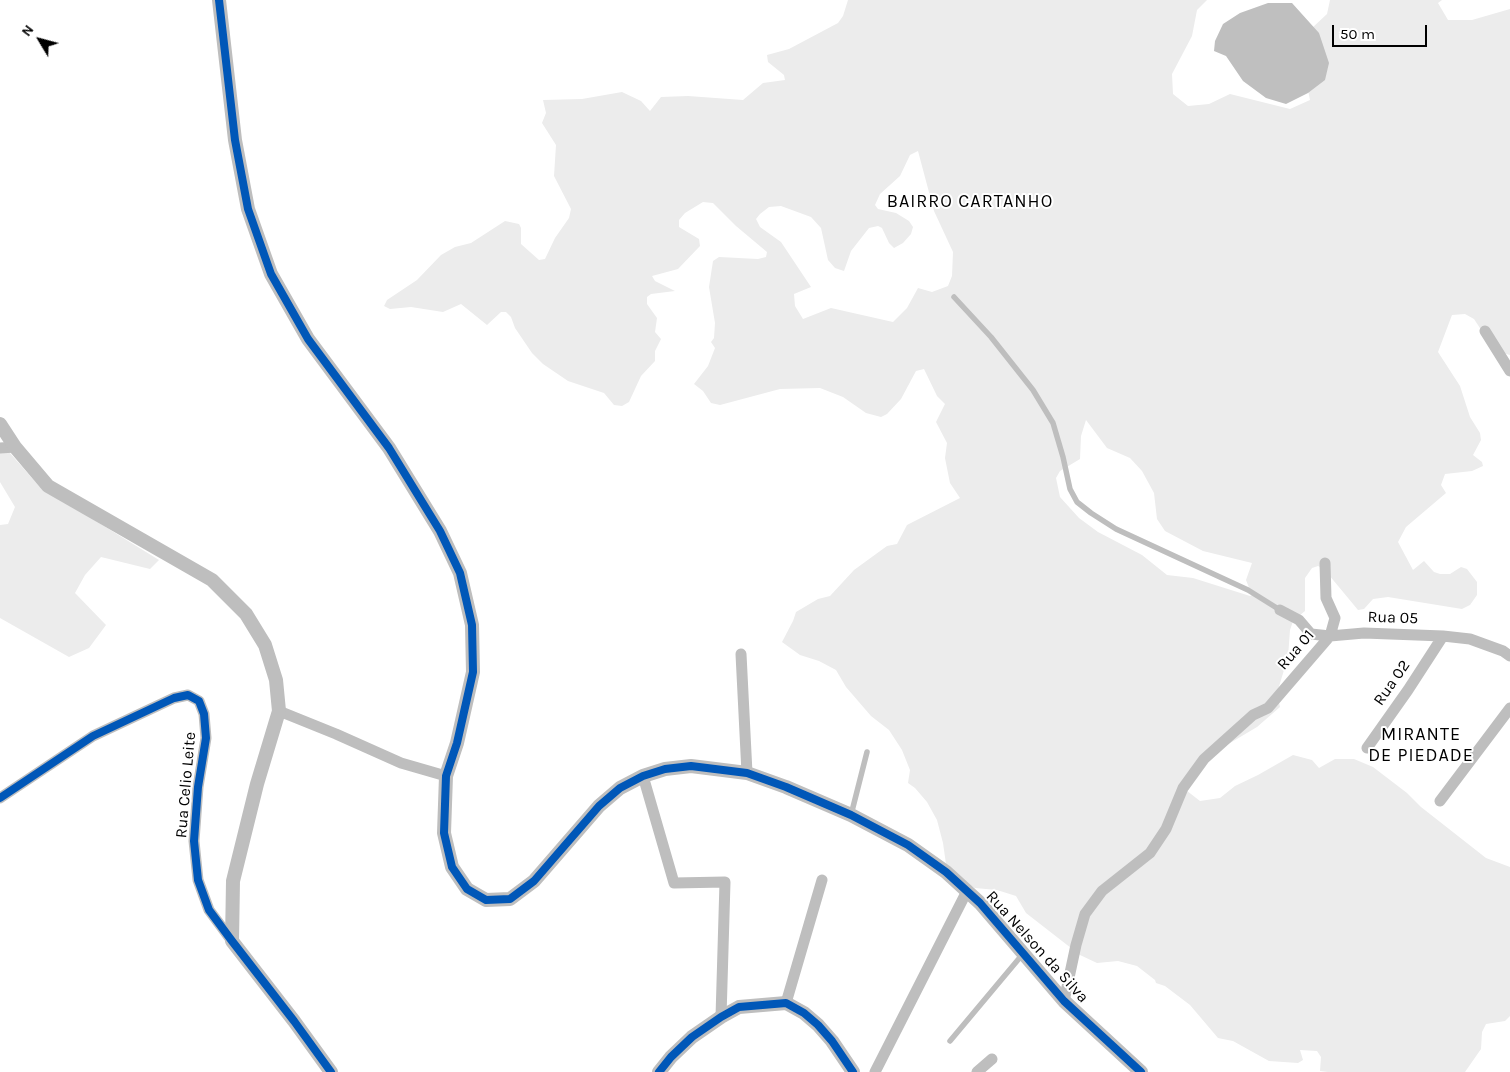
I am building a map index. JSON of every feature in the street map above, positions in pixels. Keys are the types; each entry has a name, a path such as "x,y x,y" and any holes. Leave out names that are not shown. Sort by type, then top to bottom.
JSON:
{"street":[{"name":"Rua Nelson da Silva","path":"219,0 235,140 248,209 271,274 308,339 389,448 440,531 460,573 472,625 473,672 457,742 446,776 444,832 452,867 467,889 486,900 510,899 534,881 599,806 620,788 643,776 665,768 691,766 747,773 786,787 851,815 908,845 946,872 980,903 1064,1001 1141,1072"},
{"path":"1484,331 1510,371"},
{"path":"0,424 14,448 48,486 212,580 246,614 265,645 276,680 279,712 257,784 233,881 232,941 331,1072"},
{"path":"0,448 14,448"},
{"name":"Rua 01","path":"1064,1001 1076,945 1086,914 1102,891 1150,853 1166,829 1183,788 1204,759 1253,714 1268,708 1330,636 1336,618 1326,598 1325,563"},
{"name":"Rua 05","path":"1280,610 1299,620 1311,634 1330,636 1364,633 1443,636 1470,640 1502,651 1510,656"},
{"name":"Rua 02","path":"1367,748 1443,636"},
{"path":"741,654 747,773"},
{"name":"Rua Celio Leite","path":"0,798 93,736 174,698 188,695 199,701 204,714 206,738 198,786 194,841 198,880 209,910 232,941"},
{"path":"1440,801 1510,708"},
{"path":"279,712 336,734 401,763 446,776"},
{"path":"643,776 674,884 725,882 721,1017"},
{"path":"786,1002 822,880"},
{"path":"875,1072 966,891"},
{"path":"659,1072 671,1057 692,1037 739,1007 786,1002 804,1013 818,1025 832,1041 853,1072"},
{"path":"977,1072 992,1059"}],"lane":[{"path":"954,297 990,337 1033,390 1053,423 1070,489 1077,502 1116,529 1248,590 1280,610"},
{"path":"851,815 867,752"},
{"path":"950,1041 1024,953"}],"shaded area":[{"path":"848,0 1207,0 1197,10 1192,36 1172,74 1173,94 1188,106 1209,104 1230,94 1290,109 1310,100 1306,81 1312,28 1327,14 1330,0 1442,0 1438,3 1448,20 1472,20 1510,9 1510,355 1495,351 1474,319 1465,314 1452,315 1438,352 1460,386 1470,417 1480,433 1481,440 1473,455 1482,462 1483,466 1472,471 1445,474 1441,485 1446,493 1406,527 1398,542 1413,570 1424,561 1434,572 1440,574 1450,574 1461,567 1467,569 1477,582 1477,595 1470,605 1462,609 1388,597 1373,599 1364,609 1358,610 1324,569 1318,566 1312,568 1305,578 1305,611 1293,621 1290,630 1288,657 1277,693 1280,707 1257,727 1205,758 1182,787 1200,801 1220,798 1235,786 1293,755 1312,760 1319,768 1335,759 1354,759 1373,767 1486,858 1510,867 1510,1016 1505,1021 1486,1024 1482,1032 1481,1049 1465,1072 1320,1071 1321,1057 1317,1051 1300,1050 1303,1060 1298,1063 1269,1061 1233,1041 1218,1038 1190,1005 1165,986 1156,983 1155,980 1137,966 1118,961 1097,963 1080,955 1026,913 1016,896 997,890 975,888 958,879 946,864 937,820 927,802 908,783 910,770 902,750 889,730 871,716 846,687 836,670 819,661 800,655 782,642 796,612 818,599 830,596 854,570 887,546 897,544 907,525 960,498 950,483 945,458 947,443 936,422 945,404 937,396 924,369 916,371 901,399 887,414 881,417 866,413 843,397 820,388 780,389 720,405 711,403 703,391 694,384 708,366 715,348 711,342 714,338 715,323 709,287 713,261 719,257 758,259 766,257 767,252 736,226 713,203 703,202 685,213 679,220 679,227 699,239 700,246 678,269 652,276 655,281 675,291 651,294 647,297 647,304 657,318 655,332 661,339 655,351 655,361 641,376 629,402 622,406 614,405 604,393 568,381 543,364 532,353 515,328 511,317 506,312 501,312 487,325 461,304 443,312 411,307 390,309 384,306 387,300 417,280 441,255 455,247 471,243 505,221 519,224 521,228 521,244 539,260 545,259 555,238 569,218 571,209 554,176 556,145 542,123 546,113 543,100 582,99 622,92 641,101 650,111 661,97 688,96 743,100 763,83 785,80 784,75 768,62 767,55 789,49 838,23 843,16","holes":["918,151 934,211 953,252 952,276 948,286 932,292 918,288 907,308 893,322 831,308 803,319 795,306 794,294 811,287 781,242 760,227 756,219 769,207 781,206 811,217 821,228 828,260 835,268 844,271 851,251 869,228 878,226 882,228 889,243 894,248 903,243 911,234 913,227 909,221 896,213 878,209 875,205 880,194 900,176 910,155","1086,420 1107,448 1130,458 1142,471 1154,493 1157,519 1165,531 1203,551 1252,563 1246,580 1252,595 1250,596 1193,578 1167,575 1142,555 1098,532 1079,518 1060,497 1056,478 1060,471 1080,459 1081,436"]},
{"path":"1268,3 1292,3 1319,33 1329,63 1325,80 1308,93 1286,104 1266,98 1243,81 1226,56 1214,51 1215,41 1223,24 1240,13"},
{"path":"9,452 39,486 159,560 150,569 101,557 85,575 75,593 106,625 89,648 69,657 0,618 0,525 8,524 15,507 0,482 0,453"}],"cycle path":[{"path":"219,0 235,140 248,209 271,274 308,339 389,448 440,531 460,573 472,625 473,672 457,743 446,776 444,833 452,867 467,889 486,900 510,899 534,881 599,806 620,788 643,776 665,769 691,766 747,773 786,787 851,815 908,845 946,872 980,903 1064,1001 1141,1072"},
{"path":"0,798 93,736 174,698 188,695 199,701 204,714 206,738 198,787 194,841 198,880 209,910 331,1072"},
{"path":"659,1072 671,1057 692,1037 739,1007 786,1003 804,1013 818,1025 832,1041 853,1072"}],"district":[{"name":"BAIRRO CARTANHO","path":"970,202"},
{"name":"MIRANTE DE PIEDADE","path":"1421,745"}]}
